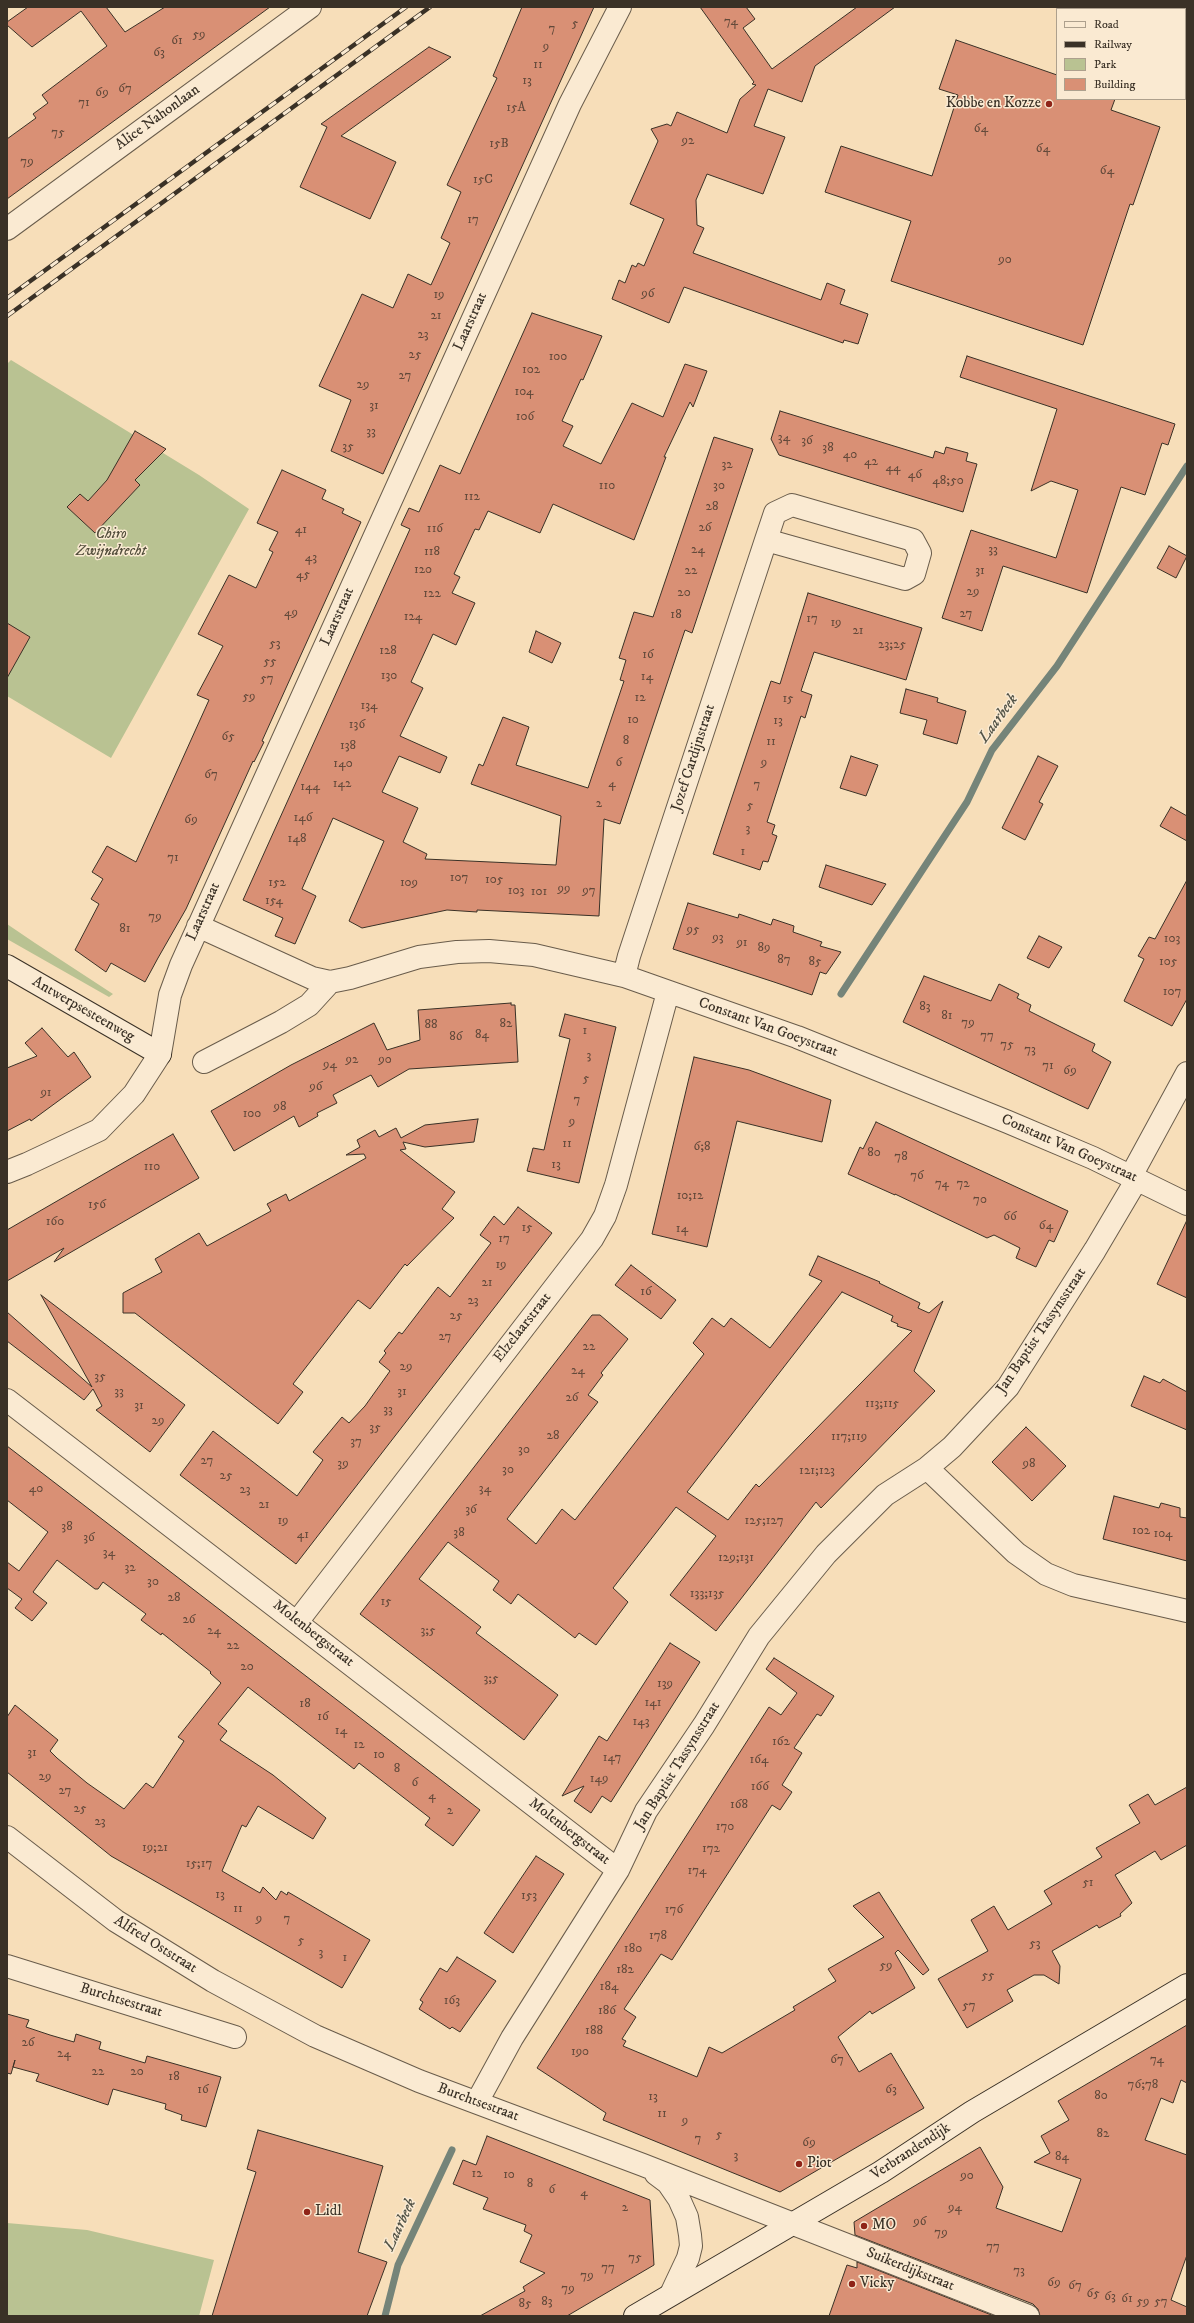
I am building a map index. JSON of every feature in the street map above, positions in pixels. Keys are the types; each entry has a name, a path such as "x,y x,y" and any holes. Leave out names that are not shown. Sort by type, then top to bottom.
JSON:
{"street":[{"name":"Alice Nahonlaan","path":"7,229 310,7"},
{"name":"Laarstraat","path":"7,1172 99,1130 134,1094 160,1054 170,995 198,926 570,104 620,7"},
{"name":"Jozef Cardijnstraat","path":"624,976 766,540 775,513 792,505 912,540 920,553 914,574 905,580 766,540"},
{"name":"Constant Van Goeystraat","path":"198,926 312,978 330,982 350,978 419,957 457,952 489,951 534,955 624,976 797,1037 1008,1122 1134,1178 1187,1204"},
{"name":"Antwerpsesteenweg","path":"7,966 160,1054"},
{"path":"204,1062 303,1008 321,994 330,982"},
{"name":"Elzelaarstraat","path":"297,1622 592,1238 605,1216 616,1185 668,992"},
{"name":"Jan Baptist Tassynsstraat","path":"477,2102 512,2038 618,1870 646,1811 759,1636 826,1554 880,1500 927,1468 952,1447 1008,1387 1096,1250 1187,1072"},
{"name":"Molenbergstraat","path":"7,1400 618,1870"},
{"path":"927,1468 1016,1553 1046,1574 1073,1585 1187,1611"},
{"name":"Alfred Oststraat","path":"7,1837 116,1921 213,1981 315,2036"},
{"name":"Burchtsestraat","path":"7,1966 235,2037"},
{"name":"Verbrandendijk","path":"635,2316 672,2292 888,2168 1002,2094 1187,1985"},
{"name":"Burchtsestraat","path":"315,2036 419,2081 793,2223"},
{"name":"Burchtsestraat","path":"643,2165 668,2183 679,2199 687,2217 691,2246 682,2275 672,2292"},
{"name":"Suikerdijkstraat","path":"793,2223 1028,2316"}],"green space":[{"name":"Chiro Zwijndrecht","path":"11,360 199,475 249,509 111,758 7,696 7,364"},
{"path":"7,924 113,994 109,997 7,939"},
{"path":"7,2223 87,2230 214,2260 199,2316 7,2316"}],"building":[{"path":"28,7 106,7 125,32 165,7 270,7 7,199 7,139 36,118 33,114 48,103 42,95 107,46 81,11 32,47 7,25 7,22"},
{"path":"522,7 594,7 383,474 331,451 351,400 319,386 362,294 393,308 408,274 431,285 450,243 441,238 461,192 447,185 497,78 493,76"},
{"path":"700,7 746,7 755,19 743,28 772,69 857,7 895,7 815,66 802,102 768,89 754,126 785,137 763,194 707,174 696,200 697,225 704,228 693,253 821,300 827,283 845,290 840,304 868,314 858,344 844,340 843,343 684,287 669,323 612,299 619,280 625,283 632,265 636,267 638,263 644,266 664,219 630,204 658,141 651,129 667,124 671,126 677,112 727,133 740,99 756,85 752,84 754,82"},
{"path":"956,40 1056,75 1056,100 1115,100 1111,110 1160,127 1133,205 1130,204 1083,345 891,281 911,221 825,192 841,146 932,176 958,95 939,89"},
{"path":"429,47 451,57 341,136 396,162 370,219 300,187 327,127 321,124"},
{"path":"532,313 602,336 583,380 581,379 562,421 573,426 563,446 601,464 632,403 663,417 685,364 707,371 693,407 690,402 664,457 666,457 634,540 553,504 540,533 488,511 479,530 475,529 454,574 460,577 452,593 475,603 456,645 433,634 411,682 423,688 400,736 447,757 440,773 399,756 382,792 418,808 403,842 427,854 425,859 556,865 561,816 471,784 479,764 483,766 503,717 529,727 516,765 588,788 624,681 620,680 626,660 619,658 634,612 653,617 714,437 753,449 692,633 685,630 620,824 604,819 599,916 447,910 362,928 349,921 384,841 333,818 302,889 316,896 295,944 275,936 283,918 243,900 410,529 401,525 409,508 419,512 440,465 460,474"},
{"path":"967,356 1175,424 1168,445 1162,443 1145,495 1121,487 1087,593 1003,566 982,631 942,618 971,530 1056,558 1078,490 1051,481 1031,491 1057,409 960,377"},
{"path":"780,411 933,458 935,451 944,454 946,447 968,453 966,461 977,464 963,512 779,455 771,439"},
{"path":"135,431 166,449 135,480 140,485 95,533 67,507 80,494 88,501 107,480"},
{"path":"282,470 326,490 322,499 344,509 342,513 361,522 262,741 264,742 254,762 253,761 186,909 145,982 111,963 106,972 75,950 99,904 91,899 103,879 92,872 107,846 136,862 209,700 197,695 223,646 198,634 229,575 256,588 273,552 269,550 278,532 257,523"},
{"path":"1169,546 1187,556 1176,578 1157,568"},
{"path":"808,593 922,628 906,680 814,652 801,691 812,695 805,718 801,716 767,822 775,825 772,834 777,836 768,862 763,861 760,870 713,854 771,681 780,684"},
{"path":"7,623 30,637 7,678"},
{"path":"536,631 561,643 552,663 529,652"},
{"path":"906,689 938,698 937,702 966,711 957,744 923,734 927,720 900,713"},
{"path":"851,756 878,765 866,796 840,788"},
{"path":"1038,756 1058,766 1039,802 1043,804 1025,840 1002,828"},
{"path":"1171,807 1187,816 1187,841 1160,826"},
{"path":"826,865 886,884 872,905 819,887"},
{"path":"1187,880 1187,999 1172,1026 1124,1001 1144,959 1138,956 1149,937 1155,939"},
{"path":"688,903 738,918 739,914 771,925 773,919 794,926 793,932 822,942 820,946 841,952 826,974 820,972 812,995 673,949"},
{"path":"1039,936 1062,947 1049,968 1027,958"},
{"path":"924,976 991,1001 999,984 1019,994 1017,998 1031,1005 1029,1011 1095,1044 1092,1051 1111,1062 1088,1109 903,1022"},
{"path":"511,1003 511,1005 515,1005 518,1062 409,1069 378,1087 371,1075 333,1095 337,1103 317,1113 318,1116 299,1127 294,1116 234,1151 211,1111 291,1065 374,1023 387,1050 420,1040 418,1010"},
{"path":"565,1014 616,1027 579,1183 527,1171 533,1148 544,1150 570,1039 559,1036"},
{"path":"42,1028 68,1057 74,1052 91,1077 31,1121 30,1119 7,1131 7,1068 37,1056 25,1043"},
{"path":"694,1057 749,1070 831,1100 822,1142 737,1121 707,1247 652,1234"},
{"path":"478,1119 474,1142 425,1147 403,1142 406,1149 400,1150 455,1192 442,1209 454,1218 407,1266 405,1264 370,1309 358,1300 293,1384 303,1392 278,1424 135,1313 123,1313 123,1293 162,1272 155,1259 199,1233 207,1246 271,1211 267,1204 286,1194 289,1201 366,1158 364,1154 346,1155 360,1147 357,1140 375,1130 379,1137 396,1128 401,1138 425,1125"},
{"path":"876,1122 1068,1211 1054,1242 1049,1240 1036,1267 1016,1258 1020,1248 994,1235 987,1238 895,1194 848,1174 860,1147 863,1149"},
{"path":"173,1134 199,1178 54,1262 64,1248 7,1281 7,1230"},
{"path":"518,1207 552,1233 296,1564 180,1475 213,1431 297,1496 323,1460 313,1452 342,1417 349,1423 365,1406 390,1371 379,1362 386,1353 384,1351 399,1332 402,1334 438,1287 450,1297 491,1243 480,1235 494,1216 504,1225"},
{"path":"1187,1220 1187,1298 1157,1284"},
{"path":"818,1256 880,1282 879,1283 920,1303 918,1308 929,1313 943,1301 914,1371 935,1391 821,1508 816,1502 716,1631 670,1595 716,1536 676,1507 613,1588 628,1602 596,1645 579,1633 575,1638 518,1594 511,1604 493,1590 499,1581 448,1542 419,1579 481,1627 476,1633 558,1695 524,1740 360,1614 592,1315 600,1315 628,1339 601,1373 603,1375 588,1395 598,1402 507,1519 536,1544 562,1509 575,1520 704,1354 693,1343 712,1318 724,1327 731,1318 770,1348 822,1281 809,1275","holes":["842,1292 893,1316 891,1321 898,1324 897,1326 912,1331 759,1487 756,1484 728,1520 687,1492"]},
{"path":"631,1265 676,1300 661,1319 615,1285"},
{"path":"41,1295 185,1405 150,1452 96,1410 102,1406 93,1389 84,1400 7,1341 7,1312 92,1387"},
{"path":"1144,1376 1160,1383 1163,1379 1187,1392 1187,1430 1131,1406"},
{"path":"1026,1427 1066,1466 1032,1501 992,1462"},
{"path":"7,1446 480,1810 453,1846 425,1825 430,1818 359,1763 354,1769 248,1687 218,1724 227,1731 220,1740 273,1775 326,1818 313,1839 258,1806 246,1827 242,1825 222,1871 260,1893 263,1887 276,1900 281,1891 287,1895 288,1892 370,1940 342,1988 111,1856 7,1772 7,1717 15,1705 58,1740 50,1751 57,1758 87,1783 124,1809 146,1783 153,1788 184,1741 178,1737 221,1683 210,1673 211,1672 162,1633 161,1635 141,1620 146,1614 103,1582 98,1589 95,1589 57,1560 33,1592 47,1603 32,1621 15,1608 22,1599 7,1588 7,1562 19,1571 48,1532 7,1500"},
{"path":"1114,1496 1159,1508 1161,1503 1180,1508 1180,1517 1187,1518 1187,1561 1103,1539"},
{"path":"670,1643 700,1662 611,1802 602,1796 591,1813 574,1801 584,1786 562,1796 599,1736 607,1741"},
{"path":"774,1658 834,1696 821,1716 817,1714 794,1748 802,1753 782,1785 792,1792 780,1810 772,1805 672,1960 661,1954 624,2009 636,2017 622,2039 626,2041 623,2046 697,2077 709,2047 722,2053 795,2010 793,2007 836,1981 828,1969 884,1937 853,1906 879,1892 929,1970 923,1975 898,1950 895,1953 915,1988 872,2014 870,2011 838,2037 859,2072 891,2053 924,2108 780,2192 603,2120 606,2113 537,2068 769,1707 781,1715 797,1693 766,1669"},
{"path":"1187,1787 1187,1845 1161,1860 1155,1851 1115,1875 1132,1903 1120,1914 1121,1916 1099,1928 1097,1925 1052,1951 1060,1966 1059,1984 1044,1975 1034,1975 1007,1990 1013,2001 967,2028 938,1979 988,1951 971,1920 994,1906 1008,1930 1052,1904 1044,1891 1102,1857 1096,1848 1140,1823 1129,1805 1148,1794 1155,1805"},
{"path":"536,1856 564,1874 513,1953 484,1933"},
{"path":"457,1957 496,1981 460,2032 452,2027 450,2029 419,2009 423,2002 420,2000 440,1968 447,1972"},
{"path":"7,2014 29,2020 26,2027 74,2042 76,2034 101,2042 99,2049 145,2063 147,2056 221,2077 206,2127 181,2120 182,2115 165,2109 166,2104 113,2089 108,2105 36,2081 39,2074 13,2067 11,2074 7,2073"},
{"path":"1187,2025 1187,2083 1181,2080 1173,2103 1161,2098 1145,2140 1187,2155 1187,2255 1171,2300 1187,2307 1187,2316 1040,2316 1038,2309 1033,2304 855,2235 854,2222 980,2147 1003,2187 996,2208 1062,2232 1081,2179 1034,2162 1050,2153 1041,2136 1069,2120 1058,2101"},
{"name":"Lidl","path":"258,2130 383,2166 358,2252 387,2262 367,2316 212,2316 256,2172 247,2169"},
{"path":"487,2136 650,2200 654,2265 567,2316 480,2316 525,2291 523,2287 545,2273 520,2262 532,2235 524,2231 526,2225 483,2209 488,2198 453,2184 463,2160 476,2165"},
{"path":"857,2262 994,2316 829,2316 847,2265 857,2268"}],"waterway":[{"name":"Laarbeek","path":"841,994 967,802 992,750 1057,666 1187,466"},
{"name":"Laarbeek","path":"385,2316 398,2265 452,2150"}],"railway":[{"path":"7,298 406,7"},
{"path":"7,316 430,7"}],"place":[{"name":"Kobbe en Kozze","path":"1049,104"},
{"name":"Piot","path":"799,2164"},
{"name":"Lidl","path":"307,2212"},
{"name":"MO","path":"864,2226"},
{"name":"Vicky","path":"852,2284"}]}
